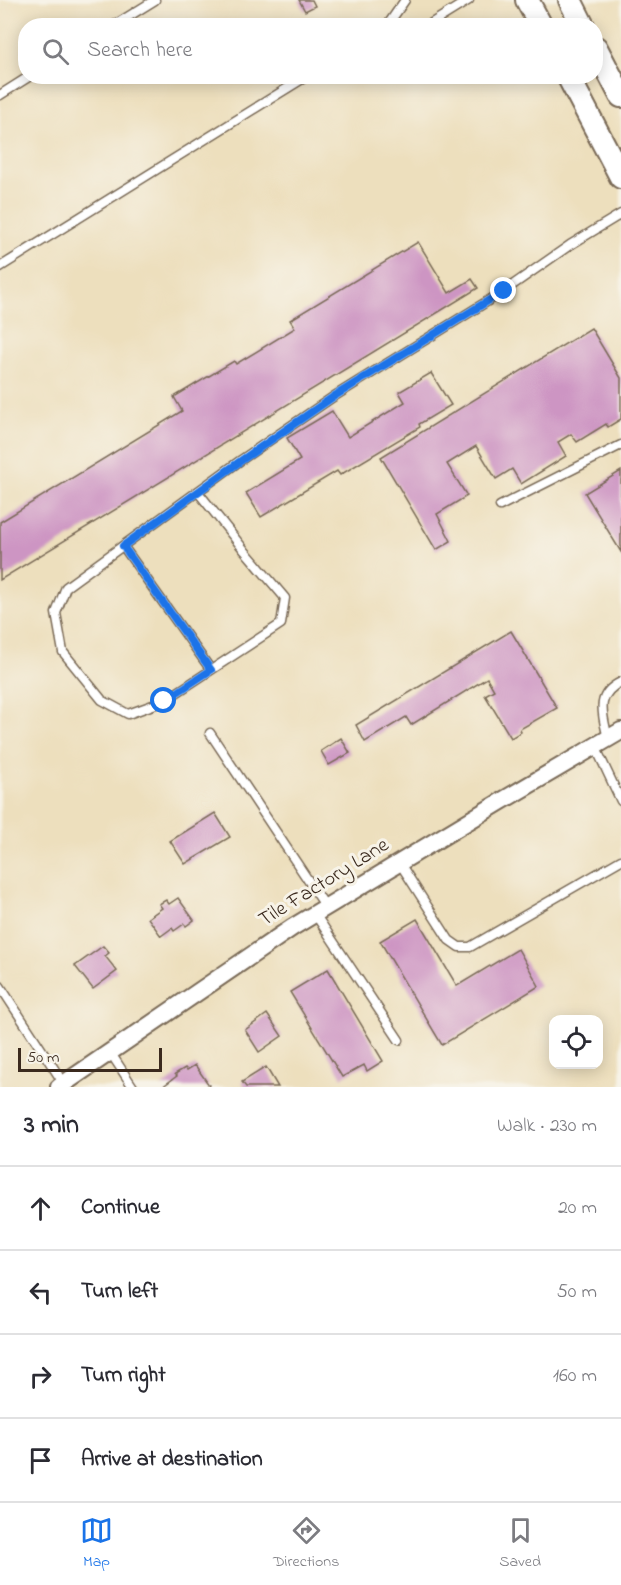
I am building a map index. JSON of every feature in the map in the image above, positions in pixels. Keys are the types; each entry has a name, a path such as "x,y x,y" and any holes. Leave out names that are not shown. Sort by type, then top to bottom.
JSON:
{"main road":[{"path":"527,0 537,18"},
{"path":"570,0 579,18"},
{"path":"603,61 621,96"},
{"path":"572,84 621,177"}],"street":[{"name":"Tile Factory Lane","path":"62,1085 320,911 608,739"}],"lane":[{"path":"126,18 155,0"},
{"path":"393,18 405,0"},
{"path":"440,18 469,0"},
{"path":"0,94 18,83"},
{"path":"0,267 294,84"},
{"path":"198,492 285,598 281,624 164,701 128,714 102,700 63,652 56,613 66,587 198,492 333,397 484,304 570,245 621,214"},
{"path":"500,506 621,445"},
{"path":"123,546 211,670"},
{"path":"621,682 604,695 602,708 621,801"},
{"path":"210,733 399,1040"},
{"path":"399,862 449,940 459,946 470,947 621,860"},
{"path":"0,986 62,1085"},
{"path":"110,1052 133,1087"}],"building":[{"path":"299,0 312,0 315,6 305,11"},
{"path":"418,242 449,293 472,279 478,288 0,580 0,522 182,411 174,397 234,361 236,364 295,328 290,320"},
{"path":"591,328 621,378 621,419 608,427 606,424 577,442 571,434 558,442 566,456 521,484 512,469 496,479 476,446 447,464 467,496 437,514 451,541 436,550 381,457"},
{"path":"431,373 451,405 419,424 420,427 340,475 337,471 261,517 246,493 300,460 287,438 332,411 348,437 405,402 399,392"},
{"path":"621,471 621,552 585,493"},
{"path":"511,631 557,708 520,729 521,732 511,738 485,695 494,690 487,678 411,725 406,717 365,742 356,725"},
{"path":"341,738 350,753 329,765 321,751"},
{"path":"215,813 230,837 185,864 170,841"},
{"path":"178,898 194,920 174,931 172,928 161,936 148,918 162,908 159,904 166,900 169,904"},
{"path":"417,919 457,986 518,949 539,986 442,1045 380,941"},
{"path":"103,946 109,953 105,956 117,971 93,989 75,966"},
{"path":"328,969 383,1061 367,1071 364,1065 342,1077 290,992"},
{"path":"267,1014 282,1036 259,1052 245,1030"},
{"path":"195,1065 209,1085 206,1087 162,1087 177,1076 175,1074"},
{"path":"266,1067 278,1087 246,1087 242,1082"}],"route":[{"path":"164,701 211,670 123,546 333,397 504,291"}]}
